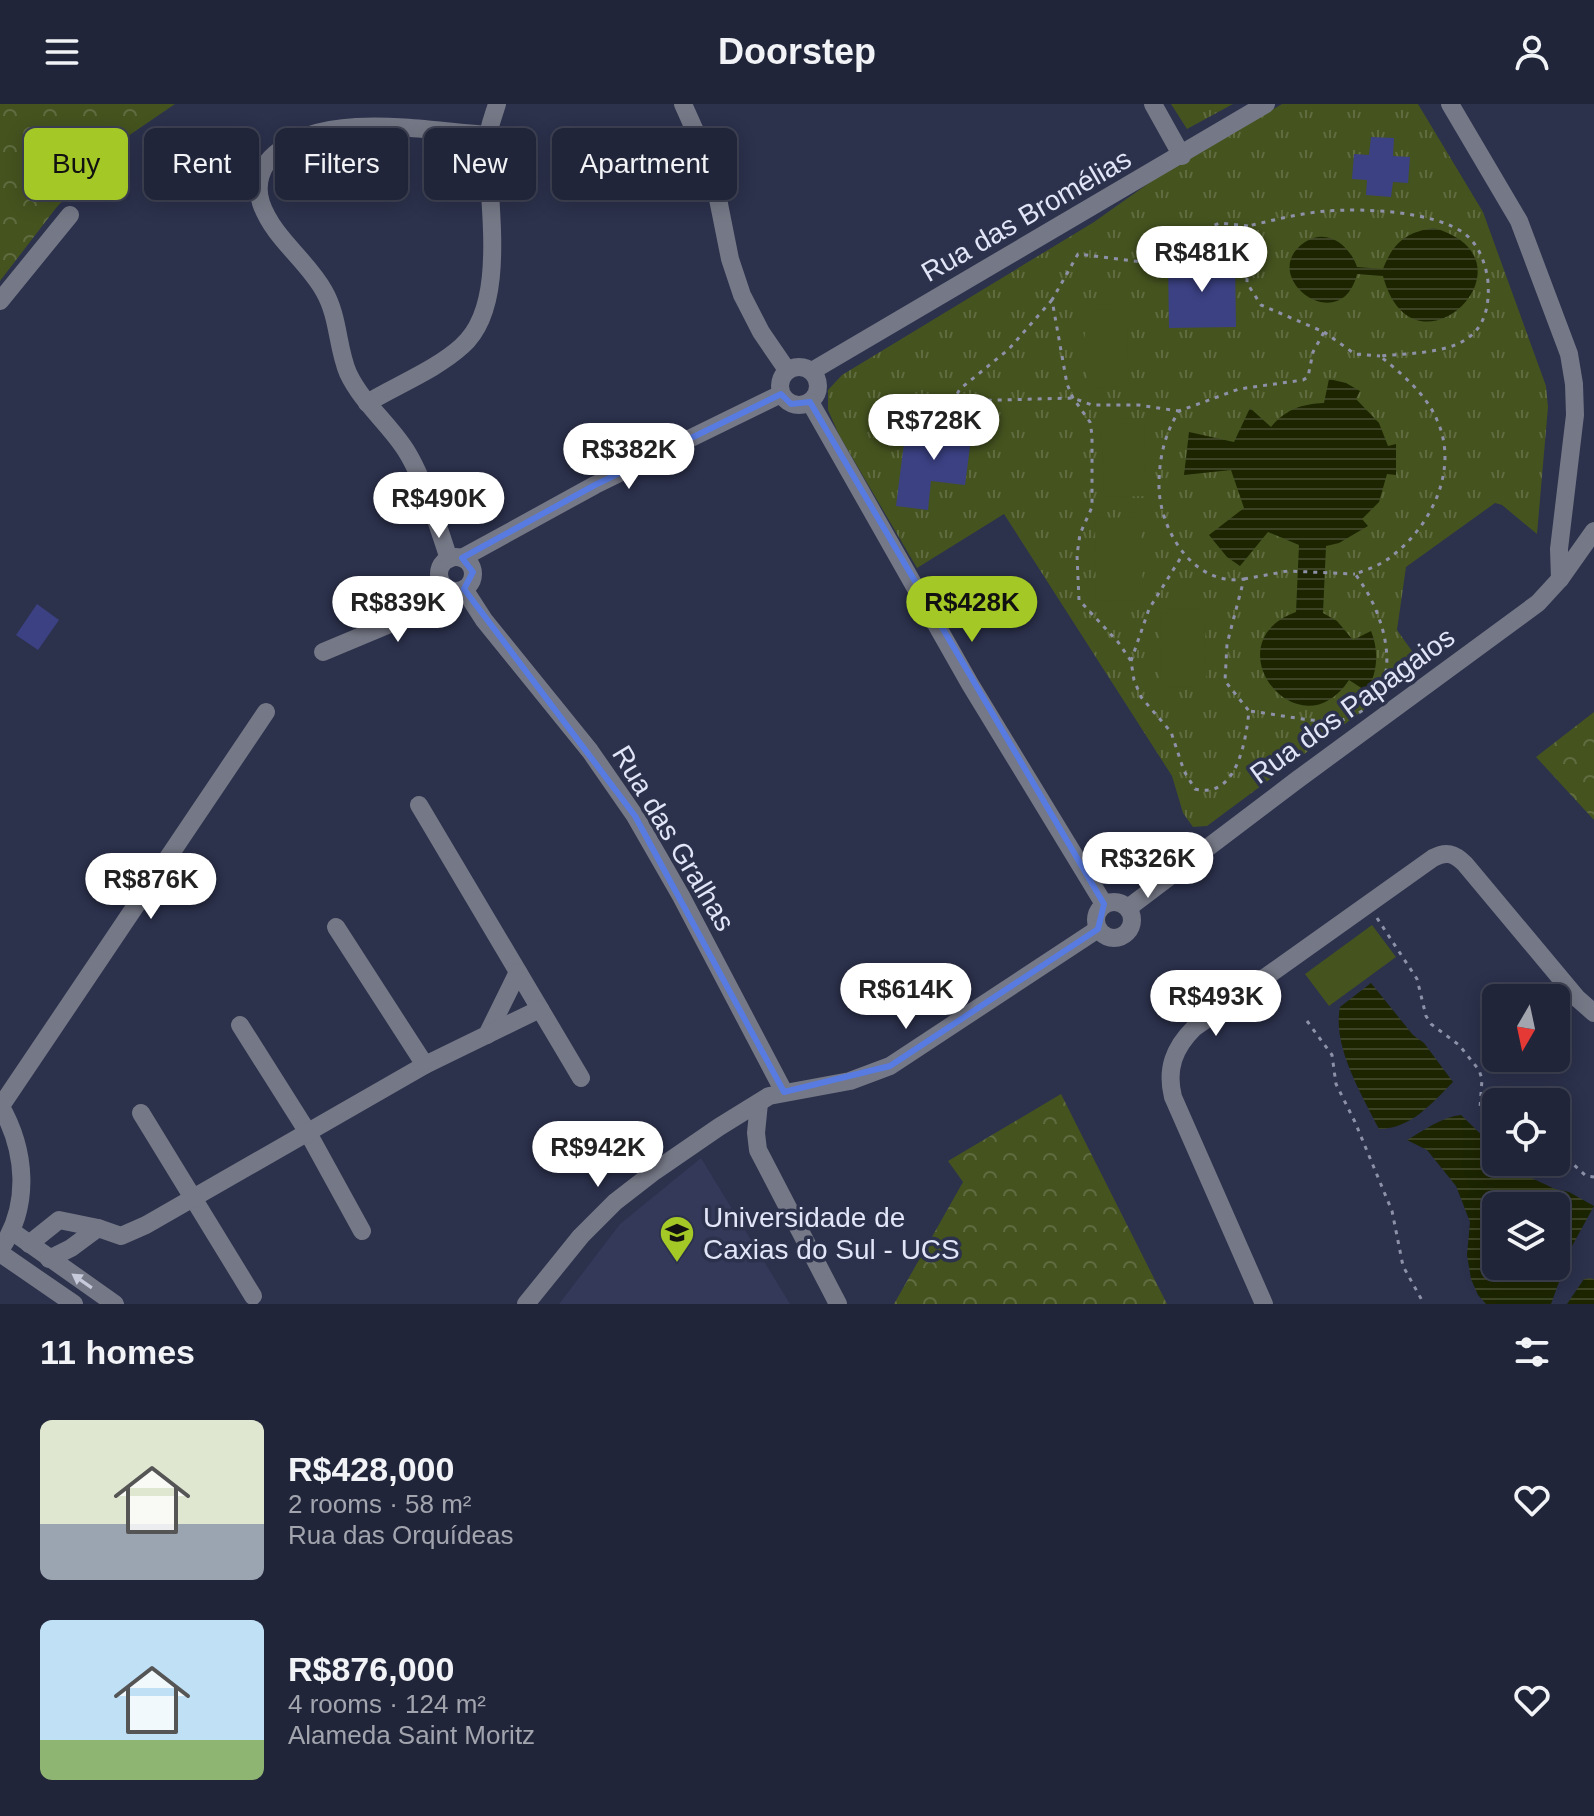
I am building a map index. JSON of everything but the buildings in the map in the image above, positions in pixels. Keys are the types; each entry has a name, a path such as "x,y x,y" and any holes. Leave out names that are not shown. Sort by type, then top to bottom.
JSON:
{"street":[{"path":"490,128 497,104"},
{"path":"683,104 712,169 730,259 742,295 761,332 787,370"},
{"path":"1153,104 1182,156"},
{"name":"Rua das Bromélias","path":"812,371 1266,104"},
{"path":"1450,104 1519,221 1569,354 1575,415 1559,549 1560,579"},
{"path":"424,131 331,130 295,140 264,165 259,191 263,208 277,233 324,290 332,308 348,373 367,403 407,453 455,558 472,566 473,579 464,589 458,591 445,587 439,575 440,568 455,558 781,394"},
{"path":"367,403 455,352 478,326 488,293 490,200"},
{"path":"0,301 70,215"},
{"path":"800,366 812,371 818,390 810,402 791,404 781,394 779,381 787,370 800,366"},
{"path":"810,402 970,684 1104,904"},
{"path":"1564,506 1573,518 1594,524"},
{"name":"Rua dos Papagaios","path":"1128,908 1538,603 1560,579 1594,531"},
{"path":"323,652 390,624 445,587"},
{"name":"Rua das Gralhas","path":"464,589 484,620 590,751 635,816 681,896 784,1092"},
{"path":"74,1304 0,1251 13,1232 21,1198 15,1136 0,1105 266,712"},
{"path":"419,805 581,1078"},
{"path":"1264,1304 1173,1097 1169,1079 1172,1062 1183,1039 1194,1028 1433,858 1446,853 1456,855 1465,864 1577,998 1594,1013"},
{"path":"1116,901 1128,908 1132,914 1131,927 1121,936 1108,937 1098,929 1096,915 1104,904 1116,901"},
{"path":"336,927 425,1065"},
{"path":"526,1304 581,1236 615,1202 719,1127 784,1092 850,1081 890,1066 1098,929"},
{"path":"487,1035 518,972"},
{"path":"29,1244 59,1220 121,1236 195,1198 425,1065 540,1009"},
{"path":"240,1025 307,1131 362,1231"},
{"path":"759,1103 758,1150 838,1304"},
{"path":"141,1113 253,1296"},
{"path":"41,1281 52,1261 98,1228"},
{"path":"13,1232 115,1304"}],"path":[{"path":"1248,226 1247,283 1261,305 1324,332 1355,354 1380,356 1452,348 1475,334 1488,305 1488,279 1481,253 1465,234 1434,220 1383,212 1326,211 1248,226 1220,223 1181,238 1142,262 1078,254 1052,300 1009,349 960,389 956,396 962,401 981,402 1073,398 1092,405 1138,405 1179,411 1239,389 1303,380 1308,377 1313,352 1324,332"},
{"path":"1052,300 1067,384 1090,422 1092,435 1092,507 1080,534 1077,555 1079,600 1118,642 1131,661 1141,697 1171,732 1184,771 1195,789 1206,792 1221,787 1232,772 1244,750 1249,711"},
{"path":"1179,411 1164,442 1159,489 1167,524 1183,553 1199,569 1228,582 1288,571 1355,574 1385,561 1421,525 1439,493 1445,472 1443,439 1438,420 1426,400 1380,356"},
{"path":"1131,661 1149,609 1183,553"},
{"path":"1244,579 1227,644 1225,681 1249,711 1341,721 1358,712 1378,695 1385,678 1383,628 1375,606 1355,574"},
{"path":"1368,904 1417,979 1431,1024 1459,1045 1479,1070 1482,1113"},
{"path":"1307,1021 1317,1039 1332,1055 1336,1084 1392,1211 1403,1266 1424,1304"},
{"path":"1570,1167 1574,1165 1586,1176 1594,1177"}],"highlighted area":[{"path":"781,394 791,404 810,402 1104,904 1098,929 890,1066 784,1092 635,816 464,589 473,572 462,558 595,485"}],"shaded area":[{"path":"1434,228 1465,244 1477,265 1475,287 1461,306 1442,319 1419,321 1398,308 1383,276 1357,274 1348,293 1335,302 1320,302 1306,296 1295,284 1290,271 1292,256 1305,242 1314,238 1337,241 1349,252 1357,267 1383,269 1391,252 1402,240 1416,232"},
{"path":"1329,379 1346,383 1360,391 1356,399 1379,423 1388,446 1396,444 1396,475 1387,474 1379,502 1362,519 1368,526 1339,543 1326,546 1323,613 1337,621 1353,640 1371,631 1376,654 1373,677 1366,691 1349,680 1329,700 1308,706 1288,700 1272,686 1262,667 1261,646 1272,627 1296,612 1299,545 1268,532 1240,566 1227,557 1209,535 1244,508 1231,470 1184,475 1189,432 1234,442 1250,408 1271,427 1295,409 1324,403"},
{"path":"1371,983 1413,1035 1424,1043 1453,1082 1411,1120 1391,1128 1379,1129 1350,1070 1340,1038 1340,1007"},
{"path":"1461,1115 1482,1135 1482,1176 1527,1176 1569,1192 1482,1192 1482,1280 1560,1280 1551,1304 1486,1304 1478,1295 1471,1279 1467,1255 1470,1222 1456,1186 1427,1150 1407,1140 1447,1118"},
{"name":"Universidade de Caxias do Sul - UCS","path":"701,1158 790,1304 559,1304 620,1224"},
{"path":"1570,1193 1594,1206 1570,1252"},
{"path":"1584,1279 1594,1279 1594,1304 1567,1304"}],"green space":[{"path":"0,104 175,104 128,136 128,128 24,128 24,200 63,200 0,281"},
{"path":"1171,104 1233,104 1187,129"},
{"path":"1282,104 1418,104 1483,212 1546,386 1548,407 1537,534 1502,505 1495,503 1406,567 1397,630 1419,661 1419,669 1207,826 1193,827 1183,813 1172,776 1004,514 917,568 839,435 828,410 828,390 842,375 1094,222 1166,171"},
{"path":"1126,309 1129,386 1087,388 1084,310"},
{"path":"1144,418 1146,496 1104,497 1101,420"},
{"path":"1141,517 1143,600 1096,601 1095,518"},
{"path":"1205,608 1206,686 1161,687 1160,609"},
{"path":"1594,712 1594,820 1536,757"},
{"path":"1372,925 1396,957 1329,1006 1305,974"},
{"path":"1061,1094 1167,1304 894,1304 963,1182 948,1161"}],"place":[{"name":"Universidade de Caxias do Sul - UCS","path":"677,1264"}]}
